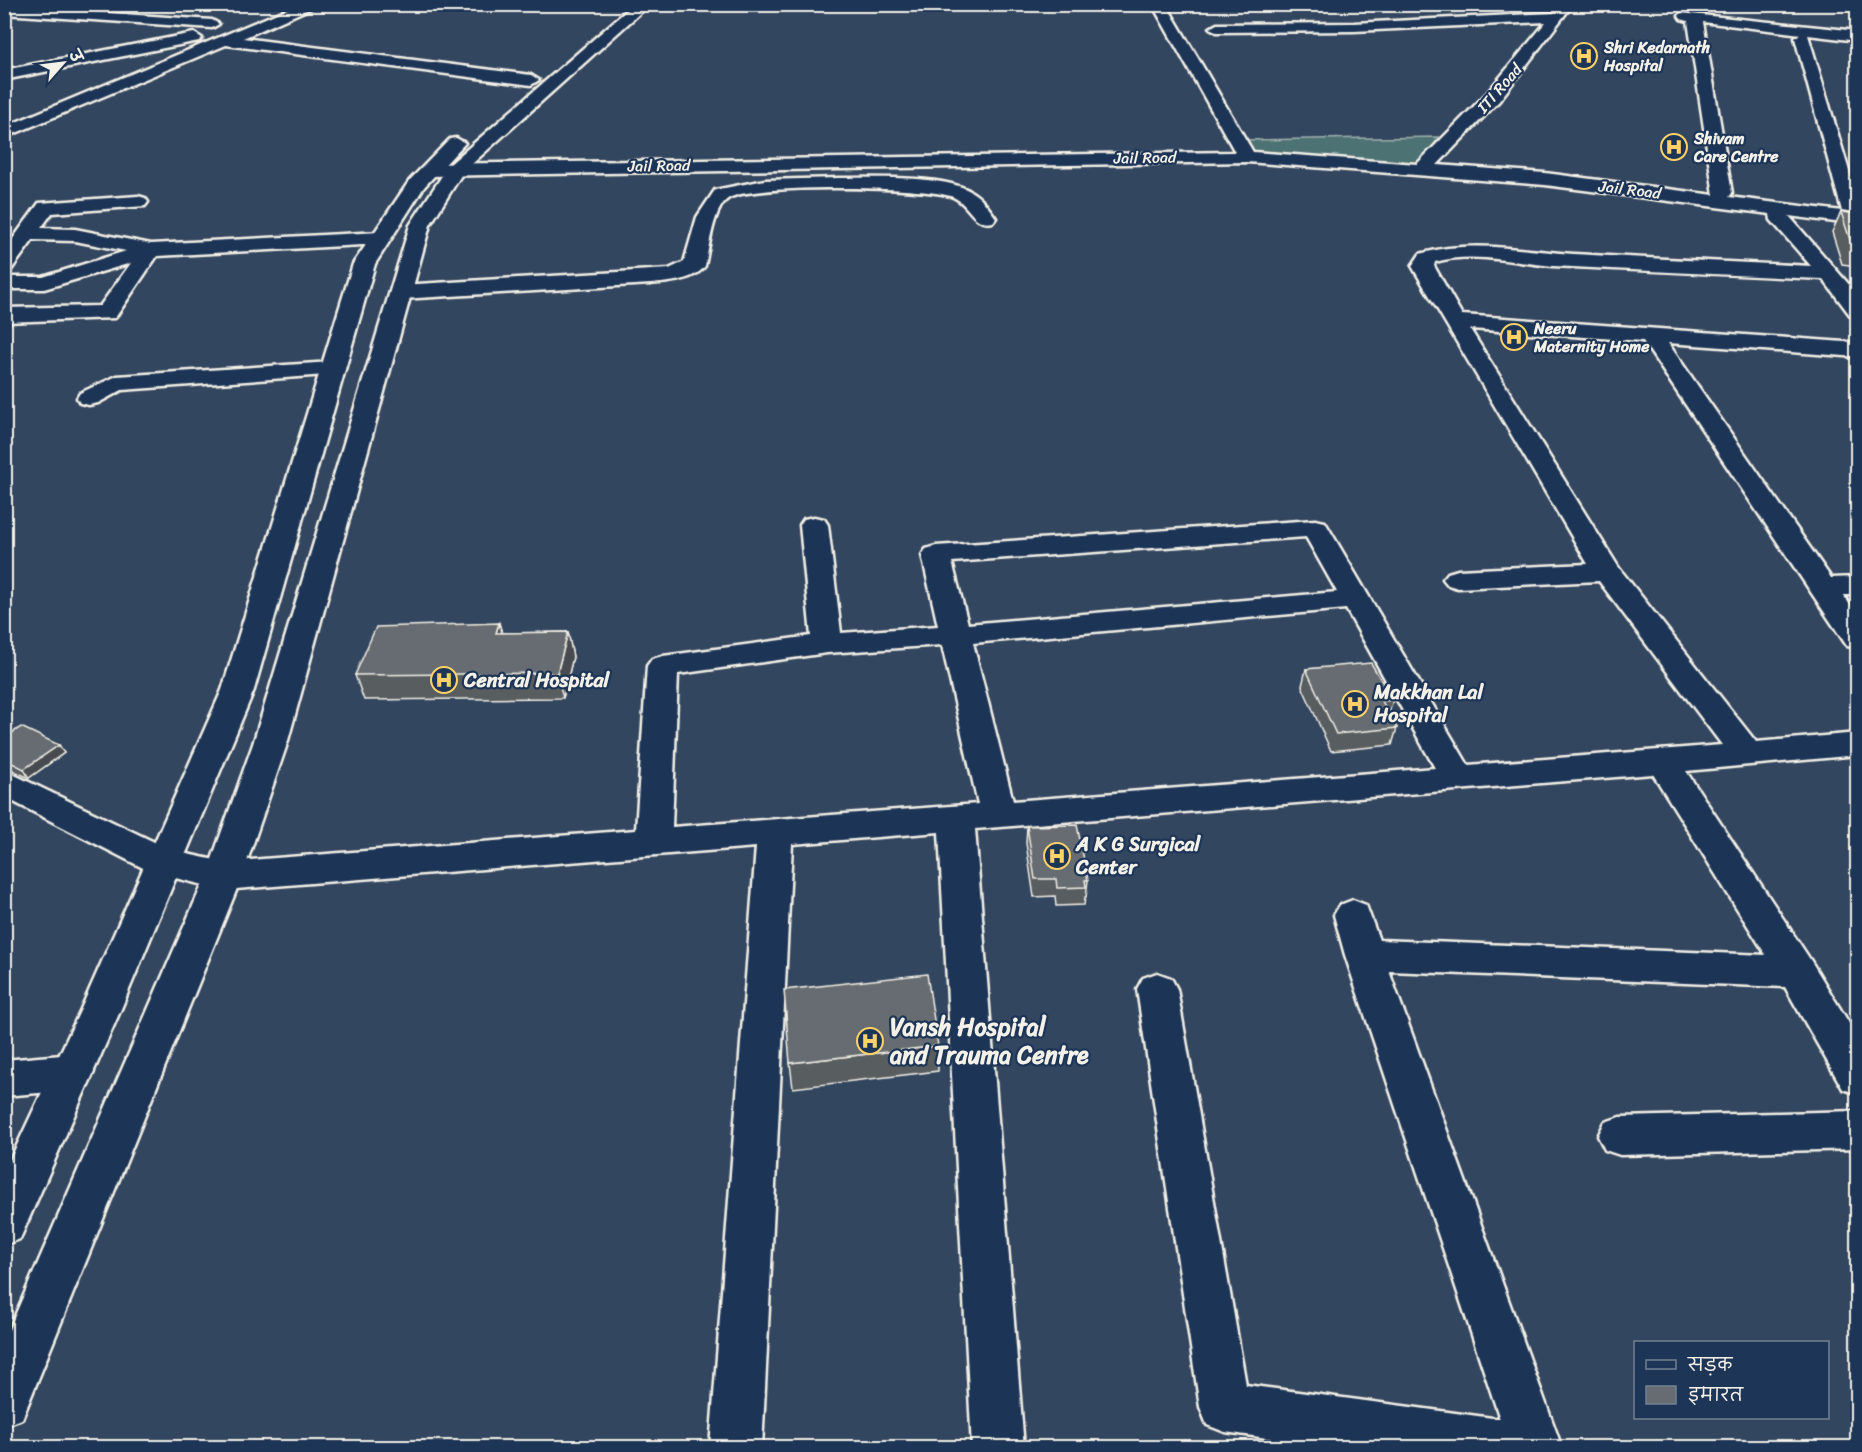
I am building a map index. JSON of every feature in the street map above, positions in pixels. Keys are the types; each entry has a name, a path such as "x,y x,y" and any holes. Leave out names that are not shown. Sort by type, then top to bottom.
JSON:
{"street":[{"path":"4,133 98,96 221,40 313,4"},
{"path":"4,1224 73,1072 238,690 364,264 381,238 443,169 531,80 624,4"},
{"path":"4,1401 224,876 270,744 420,225 443,169 643,4"},
{"path":"1159,4 1247,157"},
{"path":"5,10 255,27"},
{"path":"1218,28 1389,26 1563,11"},
{"name":"ITI Road","path":"1424,168 1493,97 1563,11"},
{"path":"1375,12 1389,26"},
{"path":"1722,193 1690,19 1857,36"},
{"path":"4,75 255,27"},
{"path":"1803,38 1856,217"},
{"path":"221,40 531,80"},
{"name":"Jail Road","path":"443,169 1247,157 1424,168 1664,193 1856,217"},
{"path":"400,292 651,278 689,270 694,266 712,208 721,195 744,188 854,183 924,186 958,193 972,200 987,218"},
{"path":"1664,193 1722,193 1856,217"},
{"path":"1688,196 1730,209 1778,216 1856,217"},
{"path":"4,266 29,234 46,207 138,202"},
{"path":"1778,216 1829,273 1857,310"},
{"path":"29,234 75,235 151,250 381,238"},
{"path":"4,283 44,283 151,250"},
{"path":"4,315 107,313 151,250"},
{"path":"1746,753 1607,572 1423,266 1427,258 1441,253 1460,251 1542,259 1829,273"},
{"path":"1454,321 1857,350"},
{"path":"1651,336 1857,639"},
{"path":"89,398 117,383 332,369"},
{"path":"814,525 827,643"},
{"path":"998,813 936,555 1314,528 1457,777"},
{"path":"1458,579 1607,572"},
{"path":"1820,587 1857,586"},
{"path":"653,841 663,666 827,643 957,636 1355,599"},
{"path":"4,782 164,862 224,876 1662,762 1857,744"},
{"path":"1662,762 1797,972 1843,1027 1857,1076"},
{"path":"956,817 998,1448"},
{"path":"736,1448 776,831"},
{"path":"1536,1448 1358,935 1797,972"},
{"path":"1157,989 1225,1407 1527,1448"},
{"path":"4,1078 73,1072"},
{"path":"1620,1136 1857,1130"}],"green space":[{"path":"1439,137 1422,163 1248,153 1238,140"}],"building":[{"path":"1841,212 1857,214 1857,244 1851,243"},
{"path":"499,623 496,633 568,632 557,673 355,675 376,627"},
{"path":"1371,663 1393,700 1382,701 1397,728 1336,734 1306,669"},
{"path":"21,727 59,745 24,769 4,759 4,738"},
{"path":"1077,825 1088,880 1085,880 1086,887 1057,888 1056,879 1035,879 1027,826"},
{"path":"927,974 938,1046 790,1063 784,990"}],"place":[{"name":"Shri Kedarnath Hospital","path":"1584,56"},
{"name":"Shivam Care Centre","path":"1674,147"},
{"name":"Neeru Maternity Home","path":"1514,337"},
{"name":"Central Hospital","path":"444,680"},
{"name":"Makkhan Lal Hospital","path":"1355,704"},
{"name":"A K G Surgical Center","path":"1057,856"},
{"name":"Vansh Hospital and Trauma Centre","path":"870,1041"}]}
